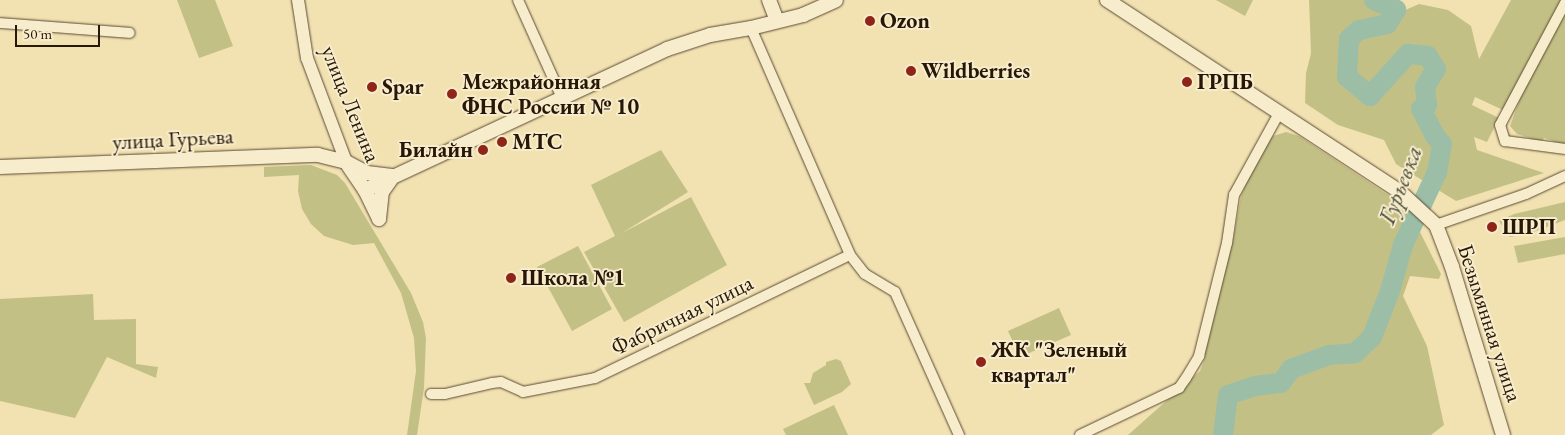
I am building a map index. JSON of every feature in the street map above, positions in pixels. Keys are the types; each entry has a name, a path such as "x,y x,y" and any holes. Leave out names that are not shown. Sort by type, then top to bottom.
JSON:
{"main road":[{"path":"769,0 777,21"},
{"path":"365,190 682,42 803,15 836,0"},
{"path":"1107,0 1399,191 1436,224"},
{"name":"улица Гурьева","path":"0,168 318,154 346,162 367,173 393,176"},
{"name":"улица Ленина","path":"346,162 365,190 379,219 382,192 393,176"},
{"name":"Безымянная улица","path":"1436,224 1452,267 1503,435"}],"street":[{"name":"улица Ленина","path":"298,0 307,58 346,162"},
{"path":"518,0 562,98"},
{"path":"1565,3 1500,125 1505,141 1565,149"},
{"path":"0,23 130,33"},
{"path":"751,28 850,254 865,274 895,292 959,435"},
{"path":"1080,435 1179,388 1190,371 1202,347 1227,242 1234,195 1280,113"},
{"path":"1436,224 1526,194 1565,176"},
{"name":"Фабричная улица","path":"431,394 445,394 501,382 524,392 595,378 850,254"}],"shaded area":[{"path":"177,0 215,0 233,46 199,58"},
{"path":"1216,0 1253,0 1245,16"},
{"path":"1309,0 1393,0 1394,15 1419,4 1448,10 1471,26 1479,59 1511,0 1563,0 1503,110 1475,97 1472,105 1499,118 1487,142 1474,137 1477,150 1544,173 1456,201 1396,164 1384,140 1338,125 1305,103 1306,73 1311,53"},
{"path":"1565,14 1565,145 1544,138 1542,142 1517,134 1510,126 1521,96"},
{"path":"1286,132 1299,136 1408,208 1441,274 1439,279 1410,276 1403,296 1427,346 1444,425 1431,435 1128,435 1200,371 1205,358 1203,349 1233,241 1241,196 1253,166 1266,144 1273,136"},
{"path":"661,150 688,192 622,233 691,197 727,265 624,322 584,252 615,236 591,185"},
{"path":"311,165 337,175 345,183 411,293 423,322 426,338 424,388 417,435 407,435 416,371 414,338 401,293 374,243 353,245 324,236 311,224 302,209 298,191 299,175 264,177 264,167"},
{"path":"1565,202 1565,220 1528,234 1510,237 1499,221 1514,214"},
{"path":"1565,237 1565,254 1518,263 1514,246"},
{"path":"578,246 612,309 572,331 537,267"},
{"path":"93,294 94,320 136,319 136,364 158,367 156,378 107,357 75,418 0,401 0,299"},
{"path":"1059,308 1071,335 1020,357 1008,331"},
{"path":"836,359 841,361 851,384 842,392 814,405 804,383 810,383 813,373 826,365 826,362"},
{"path":"834,405 848,435 786,435 783,429"}],"waterway":[{"name":"Гурьевка","path":"1223,435 1228,395 1255,386 1281,383 1291,369 1329,355 1355,353 1372,337 1390,291 1403,245 1437,172 1442,144 1435,136 1421,109 1427,105 1425,87 1436,69 1428,56 1408,54 1370,96 1347,77 1349,39 1359,30 1387,24 1396,10 1374,0"}],"place":[{"name":"Ozon","path":"870,21"},
{"name":"Wildberries","path":"911,71"},
{"name":"ГРПБ","path":"1187,82"},
{"name":"Spar","path":"372,87"},
{"name":"Межрайонная ФНС России № 10","path":"452,94"},
{"name":"МТС","path":"502,142"},
{"name":"Билайн","path":"483,150"},
{"name":"ШРП","path":"1492,227"},
{"name":"Школа №1","path":"511,278"},
{"name":"ЖК \"Зеленый квартал\"","path":"981,362"}]}
